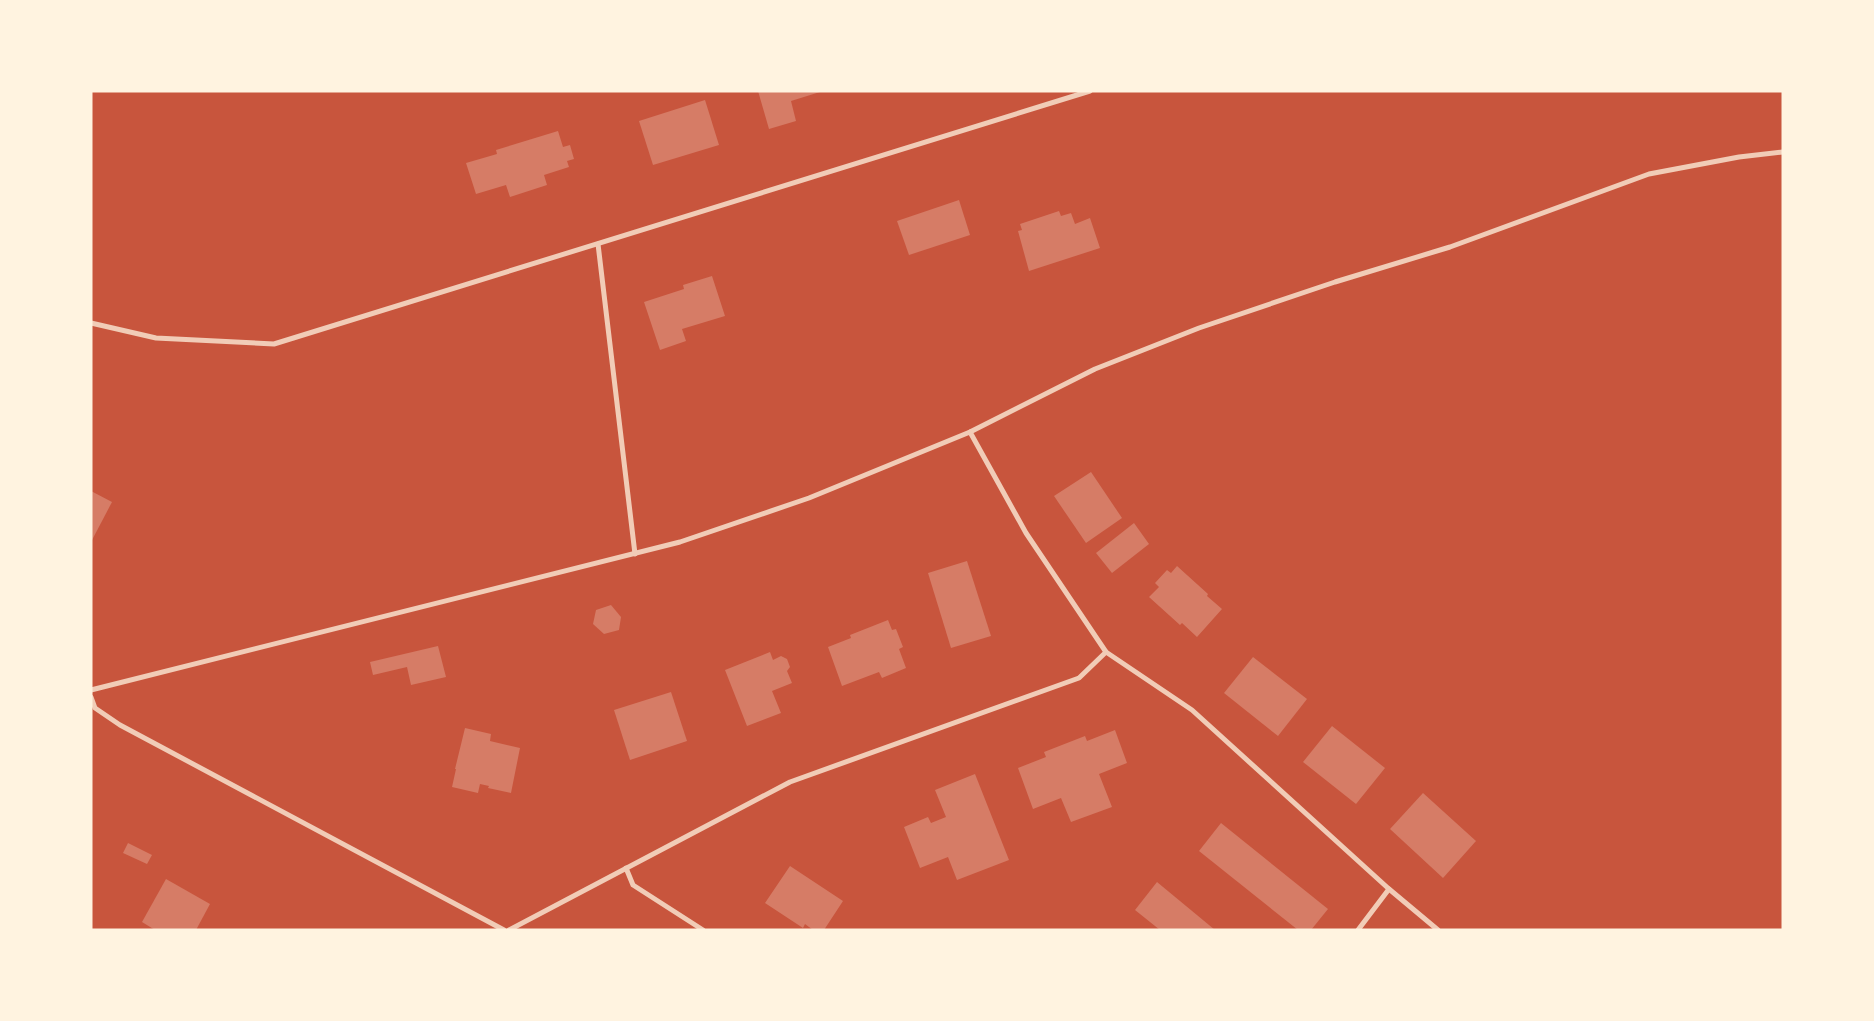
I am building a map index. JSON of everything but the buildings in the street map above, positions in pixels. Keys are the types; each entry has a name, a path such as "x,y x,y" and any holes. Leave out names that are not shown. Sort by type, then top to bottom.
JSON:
{"street":[{"path":"91,323 156,338 274,344 1090,91"},
{"path":"91,690 680,542 809,498 970,432 1095,369 1199,328 1335,282 1450,247 1649,174 1739,157 1783,152"},
{"path":"598,244 635,554"},
{"path":"970,432 1026,533 1106,652 1192,710 1389,889 1438,930"},
{"path":"508,930 790,782 1079,678 1106,652"},
{"path":"91,697 95,708 120,726 504,930"},
{"path":"626,868 633,885 704,930"},
{"path":"1358,930 1389,889"}]}
